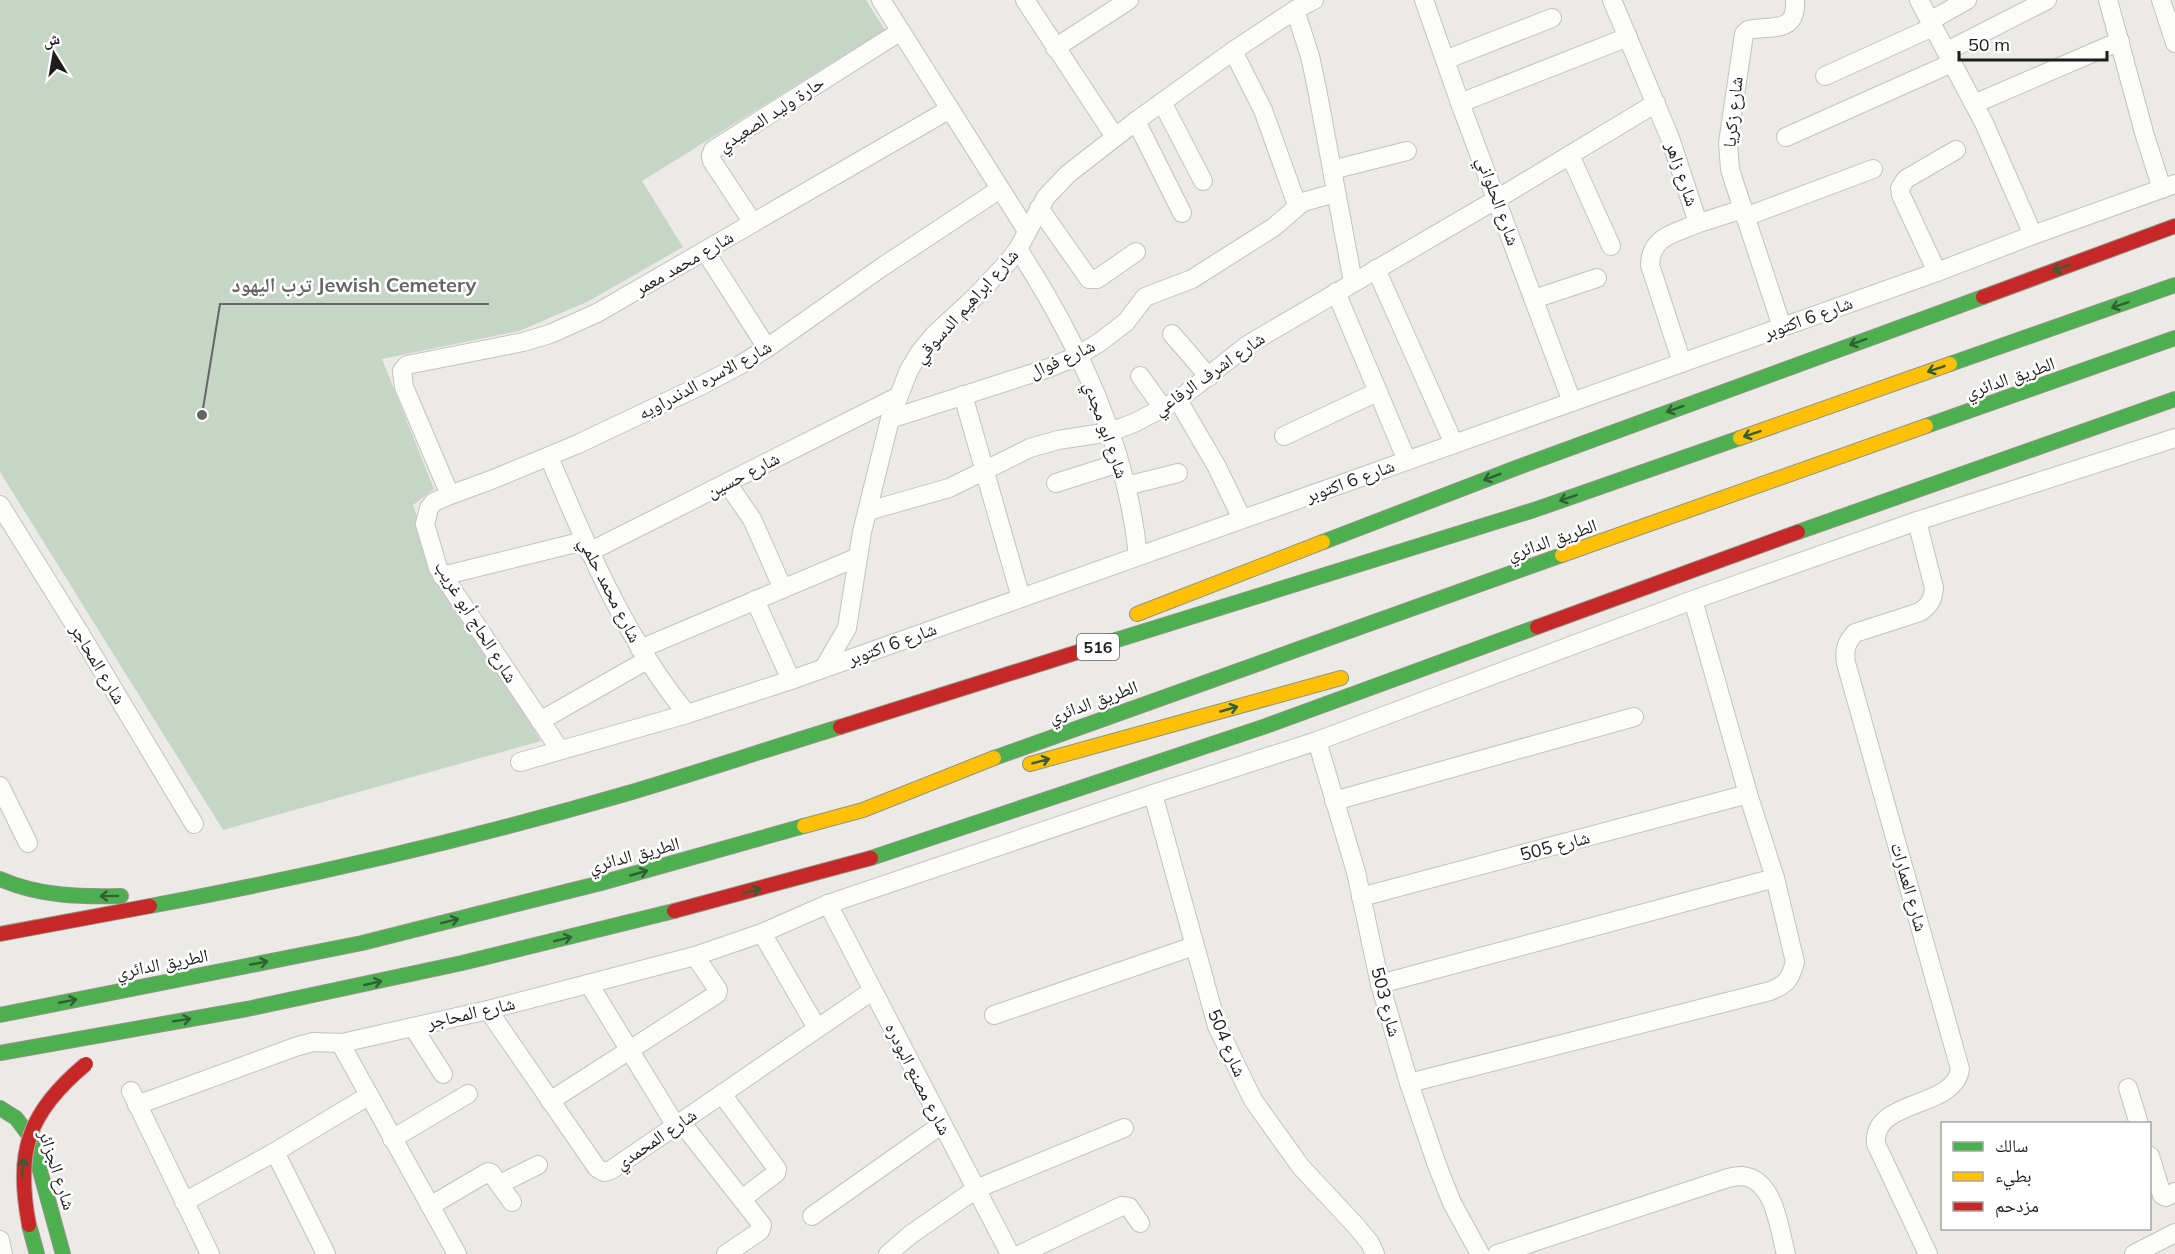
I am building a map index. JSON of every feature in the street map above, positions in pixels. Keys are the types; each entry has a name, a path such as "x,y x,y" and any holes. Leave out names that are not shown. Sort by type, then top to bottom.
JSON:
{"main road":[{"path":"1127,617 1516,468 2175,226"},
{"name":"الطريق الدائري","path":"0,934 210,895 422,848 631,792 1534,510 2175,285"},
{"name":"الطريق الدائري","path":"5,1014 362,943 601,883 863,810 1032,743 2175,338"},
{"path":"0,1053 258,1007 462,963 676,911 888,853 1266,726 1691,570 2175,399"},
{"path":"838,728 1060,643"},
{"path":"1391,666 1481,647"},
{"path":"1016,768 1358,674"},
{"path":"863,810 983,777"},
{"path":"0,879 38,893 67,896 210,895"},
{"path":"113,1047 149,1026"},
{"path":"37,1254 23,1203 22,1180 29,1134 52,1094 67,1077 90,1061"},
{"name":"شارع الجزائر","path":"0,1108 16,1118 31,1138 63,1254"}],"street":[{"path":"881,0 1027,231"},
{"path":"1025,0 1115,137"},
{"path":"1055,48 1129,0"},
{"name":"شارع ابراهيم الدسوقي","path":"824,668 848,628 858,557 890,419 897,397 920,352 995,277 1018,249 1039,208 1054,186 1136,121 1233,51 1294,10 1314,0"},
{"name":"شارع زاهر","path":"1612,0 1656,103 1683,173 1697,220 1696,224 1666,236 1658,242 1650,258 1650,265 1682,363"},
{"name":"شارع زكريا","path":"1782,327 1730,169 1728,143 1741,42 1744,34 1748,30 1782,26 1790,22 1796,12 1795,0"},
{"path":"1918,0 1974,104 2033,235"},
{"path":"1825,76 1932,24 1968,0"},
{"path":"1786,137 1949,57 2047,0"},
{"path":"2108,0 2168,187"},
{"path":"2162,0 2175,43"},
{"name":"شارع الحلواني","path":"1428,1 1445,60 1572,402"},
{"path":"1294,10 1312,67 1353,282"},
{"path":"1445,60 1552,18"},
{"name":"حارة وليد الصعيدي","path":"753,223 712,161 712,150 901,31"},
{"path":"1461,103 1628,37"},
{"path":"1974,104 2120,41"},
{"path":"1233,51 1263,110 1297,205"},
{"path":"1162,102 1203,181"},
{"name":"شارع اشرف الرفاعي","path":"868,511 949,488 1044,443 1110,432 1171,404 1209,377 1246,346 1656,103"},
{"name":"شارع محمد معمر","path":"450,495 404,387 402,371 407,365 523,342 550,334 597,313 950,109"},
{"path":"1136,121 1182,213"},
{"path":"1937,272 1901,195 1900,188 1906,179 1956,150"},
{"path":"1332,170 1407,151"},
{"path":"1570,155 1611,246"},
{"path":"1696,224 1744,213 1873,169"},
{"name":"شارع 6 اكتوبر","path":"520,762 687,714 791,680 1937,272 2168,187"},
{"name":"شارع الاسره الدندراويه","path":"450,495 549,457 702,385 767,348 882,267 1000,189"},
{"name":"شارع فوال","path":"890,419 1049,368 1079,355 1126,322 1145,297 1192,279 1274,227 1297,205 1310,199 1335,193"},
{"path":"1039,208 1089,279 1096,279 1136,252"},
{"name":"شارع ابو مجدي","path":"1018,249 1061,320 1079,355 1110,432 1126,486 1135,526 1138,556"},
{"path":"705,251 767,348"},
{"path":"1376,269 1454,444"},
{"path":"1534,299 1597,278"},
{"path":"1336,292 1407,461"},
{"path":"1172,334 1209,377"},
{"path":"1140,376 1171,404 1217,467 1242,519"},
{"path":"1284,436 1377,392"},
{"path":"963,396 1020,598"},
{"name":"شارع حسين","path":"442,576 587,546 727,483 897,397"},
{"name":"شارع المحاجر","path":"184,1202 134,1098 314,1042 342,1043 413,1027 488,1010 695,956 762,933 828,904 1317,741 1693,600 1917,521 2175,438"},
{"name":"شارع محمد حلمي","path":"549,457 605,585 644,654 666,688 687,714"},
{"path":"1056,483 1119,463"},
{"path":"1126,486 1178,473"},
{"path":"727,483 752,519 783,589"},
{"name":"شارع الحاج أبو غريب","path":"450,495 434,502 426,516 425,524 435,561 442,576 560,750"},
{"name":"شارع المحاجر","path":"0,505 194,824"},
{"name":"شارع العمارات","path":"1917,521 1934,588 1929,606 1920,612 1855,633 1848,641 1844,651 1960,1070 1952,1086 1887,1117 1877,1128 1875,1136 1876,1144 1928,1254"},
{"path":"540,721 644,654 755,600 858,557"},
{"path":"755,600 791,680"},
{"path":"1409,1083 1770,991 1785,985 1795,962 1775,878 1748,795 1693,600"},
{"path":"1334,801 1635,717"},
{"name":"شارع 503","path":"1317,741 1356,872 1380,984 1409,1083 1452,1203 1480,1254"},
{"path":"0,786 28,843"},
{"name":"شارع 504","path":"1153,794 1216,1026 1253,1100 1301,1167 1357,1227 1370,1243 1375,1254"},
{"name":"شارع 505","path":"1361,897 1748,795"},
{"path":"1380,984 1775,878"},
{"name":"شارع مصنع البودره","path":"828,904 976,1189 1001,1250"},
{"path":"762,933 817,1028"},
{"path":"994,1015 1194,946"},
{"path":"550,1101 717,994 718,990 695,956"},
{"path":"590,984 678,1124 761,1223 762,1229 726,1254"},
{"name":"شارع المحمدي","path":"488,1010 597,1168 604,1172 611,1170 872,991"},
{"path":"413,1027 443,1074"},
{"path":"342,1043 368,1096 456,1254"},
{"path":"2128,1088 2138,1122"},
{"path":"392,1139 468,1094"},
{"path":"722,1094 777,1169 776,1173 742,1199"},
{"path":"210,1254 184,1202 275,1152 368,1096"},
{"path":"812,1216 941,1125"},
{"path":"888,1254 910,1235 976,1189 1124,1128"},
{"path":"275,1152 326,1254"},
{"path":"2151,1159 2162,1195 2166,1197 2175,1192"},
{"path":"500,1184 538,1165"},
{"path":"430,1206 488,1172 500,1184 512,1202"},
{"path":"1497,1254 1728,1178 1743,1176 1756,1181 1767,1191 1786,1254"},
{"path":"1021,1254 1122,1206 1129,1208 1140,1222"},
{"path":"2134,1254 2175,1233"},
{"path":"0,1240 3,1254"}],"green space":[{"path":"0,0 866,0 885,30 642,181 683,247 589,301 519,331 382,359 434,489 413,505 437,576 541,741 223,830 0,472"}],"traffic: fast":[{"path":"1950,364 2175,285"},
{"path":"1323,542 1516,468 1983,297"},
{"path":"1926,426 2175,338"},
{"path":"1798,532 2175,399"},
{"path":"1110,642 1534,510 1740,438"},
{"path":"994,758 1562,555"},
{"path":"871,858 1266,726 1537,627"},
{"path":"150,906 332,869 513,825 632,792 840,727"},
{"path":"0,1015 362,943 601,883 804,826"},
{"path":"0,879 44,892 121,896"},
{"path":"0,1053 247,1009 462,963 674,911"},
{"path":"0,1108 16,1118 31,1138 63,1254"},
{"path":"29,1225 37,1254"}],"traffic: slow":[{"path":"1740,438 1950,364"},
{"path":"1562,555 1926,426"},
{"path":"1137,614 1323,542"},
{"path":"1030,764 1341,678"},
{"path":"804,826 863,810 994,758"}],"traffic: jam":[{"path":"1983,297 2175,226"},
{"path":"1537,627 1798,532"},
{"path":"840,727 1110,642"},
{"path":"674,911 871,858"},
{"path":"0,934 150,906"},
{"path":"29,1225 24,1175 30,1135 51,1099 86,1064"}],"place":[{"name":"ترب اليهود Jewish Cemetery","path":"202,415"}]}
